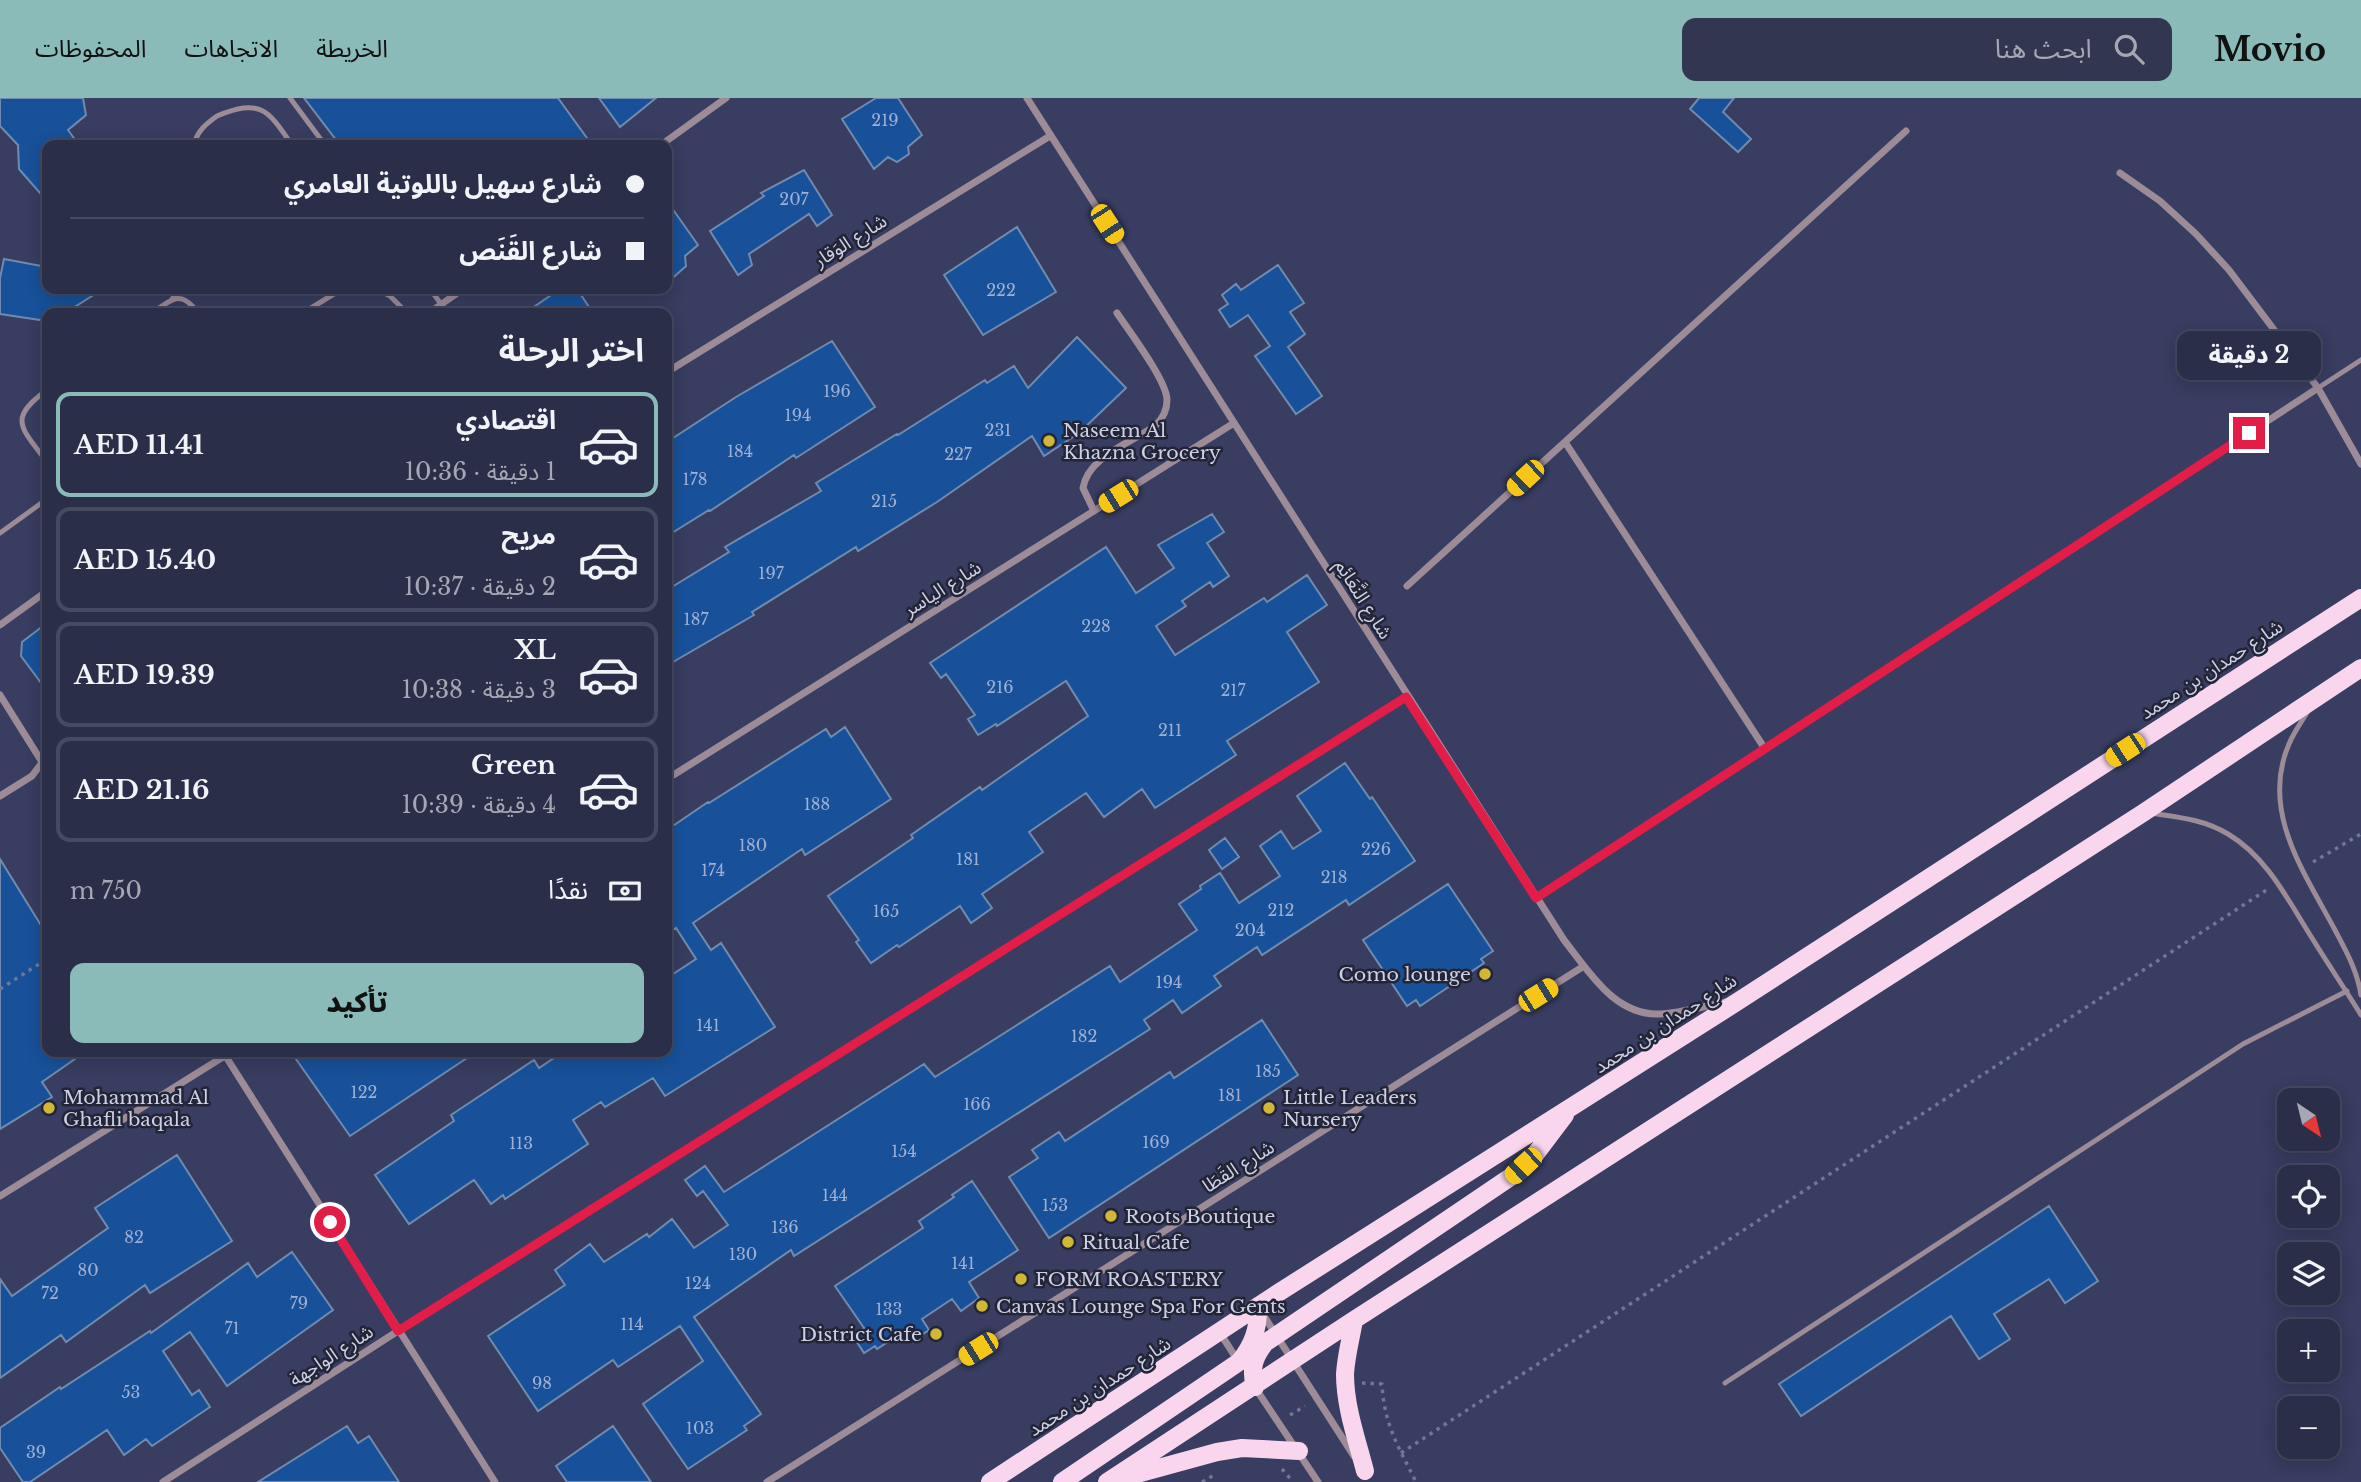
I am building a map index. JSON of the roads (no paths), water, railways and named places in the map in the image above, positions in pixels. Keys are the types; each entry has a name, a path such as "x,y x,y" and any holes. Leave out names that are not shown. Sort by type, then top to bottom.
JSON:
{"main road":[{"name":"شارع حمدان بن محمد","path":"990,1482 1258,1306 1740,1000 2356,601"},
{"path":"1108,1482 1354,1320 2143,813 2361,668"},
{"path":"1255,1387 1252,1366 1256,1353 1276,1334 1512,1176 1540,1148 1569,1109"},
{"path":"1062,1482 1239,1362 1253,1342 1258,1306"},
{"path":"1354,1320 1346,1362 1346,1383 1349,1412 1368,1477"},
{"path":"1108,1482 1217,1452 1242,1448 1299,1451"}],"street":[{"path":"668,140 726,98"},
{"name":"شارع النَّعَائِم","path":"1027,98 1406,697 1536,898 1584,966 1618,1002 1638,1012 1660,1014 1740,1000"},
{"path":"1408,586 1906,131"},
{"name":"شارع الوَقار","path":"672,369 1050,136"},
{"path":"2120,173 2160,201 2196,234 2229,270 2318,388 2359,456 2361,464"},
{"path":"436,308 456,294"},
{"path":"1094,511 1083,488 1088,472 1098,461 1156,425 1162,418 1168,400 1161,382 1117,313"},
{"path":"1536,898 2318,388"},
{"name":"شارع الياسر","path":"672,776 1234,423"},
{"path":"1565,442 1765,748"},
{"path":"2356,601 2361,585"},
{"path":"0,625 42,594"},
{"path":"0,695 42,757"},
{"name":"شارع الواجهة","path":"163,1482 398,1331 1406,697"},
{"path":"0,796 42,767"},
{"name":"شارع القَطَا","path":"768,1482 1584,966"},
{"path":"0,1196 220,1057"},
{"path":"228,1057 495,1482"},
{"path":"1258,1306 1368,1477"},
{"path":"1220,1332 1318,1482"}],"lane":[{"path":"290,98 320,140"},
{"path":"195,140 205,125 232,105 246,100 261,104 267,109 289,140"},
{"path":"159,308 176,294"},
{"path":"311,308 334,294"},
{"path":"386,294 402,308"},
{"path":"434,294 441,304"},
{"path":"172,299 184,299 193,308"},
{"path":"2318,388 2361,360"},
{"path":"42,394 26,405 22,414 26,433 42,454"},
{"path":"0,533 42,503"},
{"path":"2316,696 2289,743 2280,781 2280,800 2286,836 2355,968 2361,995"},
{"path":"2143,813 2188,818 2227,833 2255,855 2277,883 2361,1015"},
{"path":"1726,1383 2243,1044 2347,992"}],"place":[{"name":"Naseem Al Khazna Grocery","path":"1049,441"},
{"name":"Como lounge","path":"1485,974"},
{"name":"Mohammad Al Ghafli baqala","path":"49,1108"},
{"name":"Little Leaders Nursery","path":"1269,1108"},
{"name":"Roots Boutique","path":"1111,1216"},
{"name":"Ritual Cafe","path":"1068,1242"},
{"name":"FORM ROASTERY","path":"1021,1279"},
{"name":"Canvas Lounge Spa For Gents","path":"982,1306"},
{"name":"District Cafe","path":"936,1334"}]}
